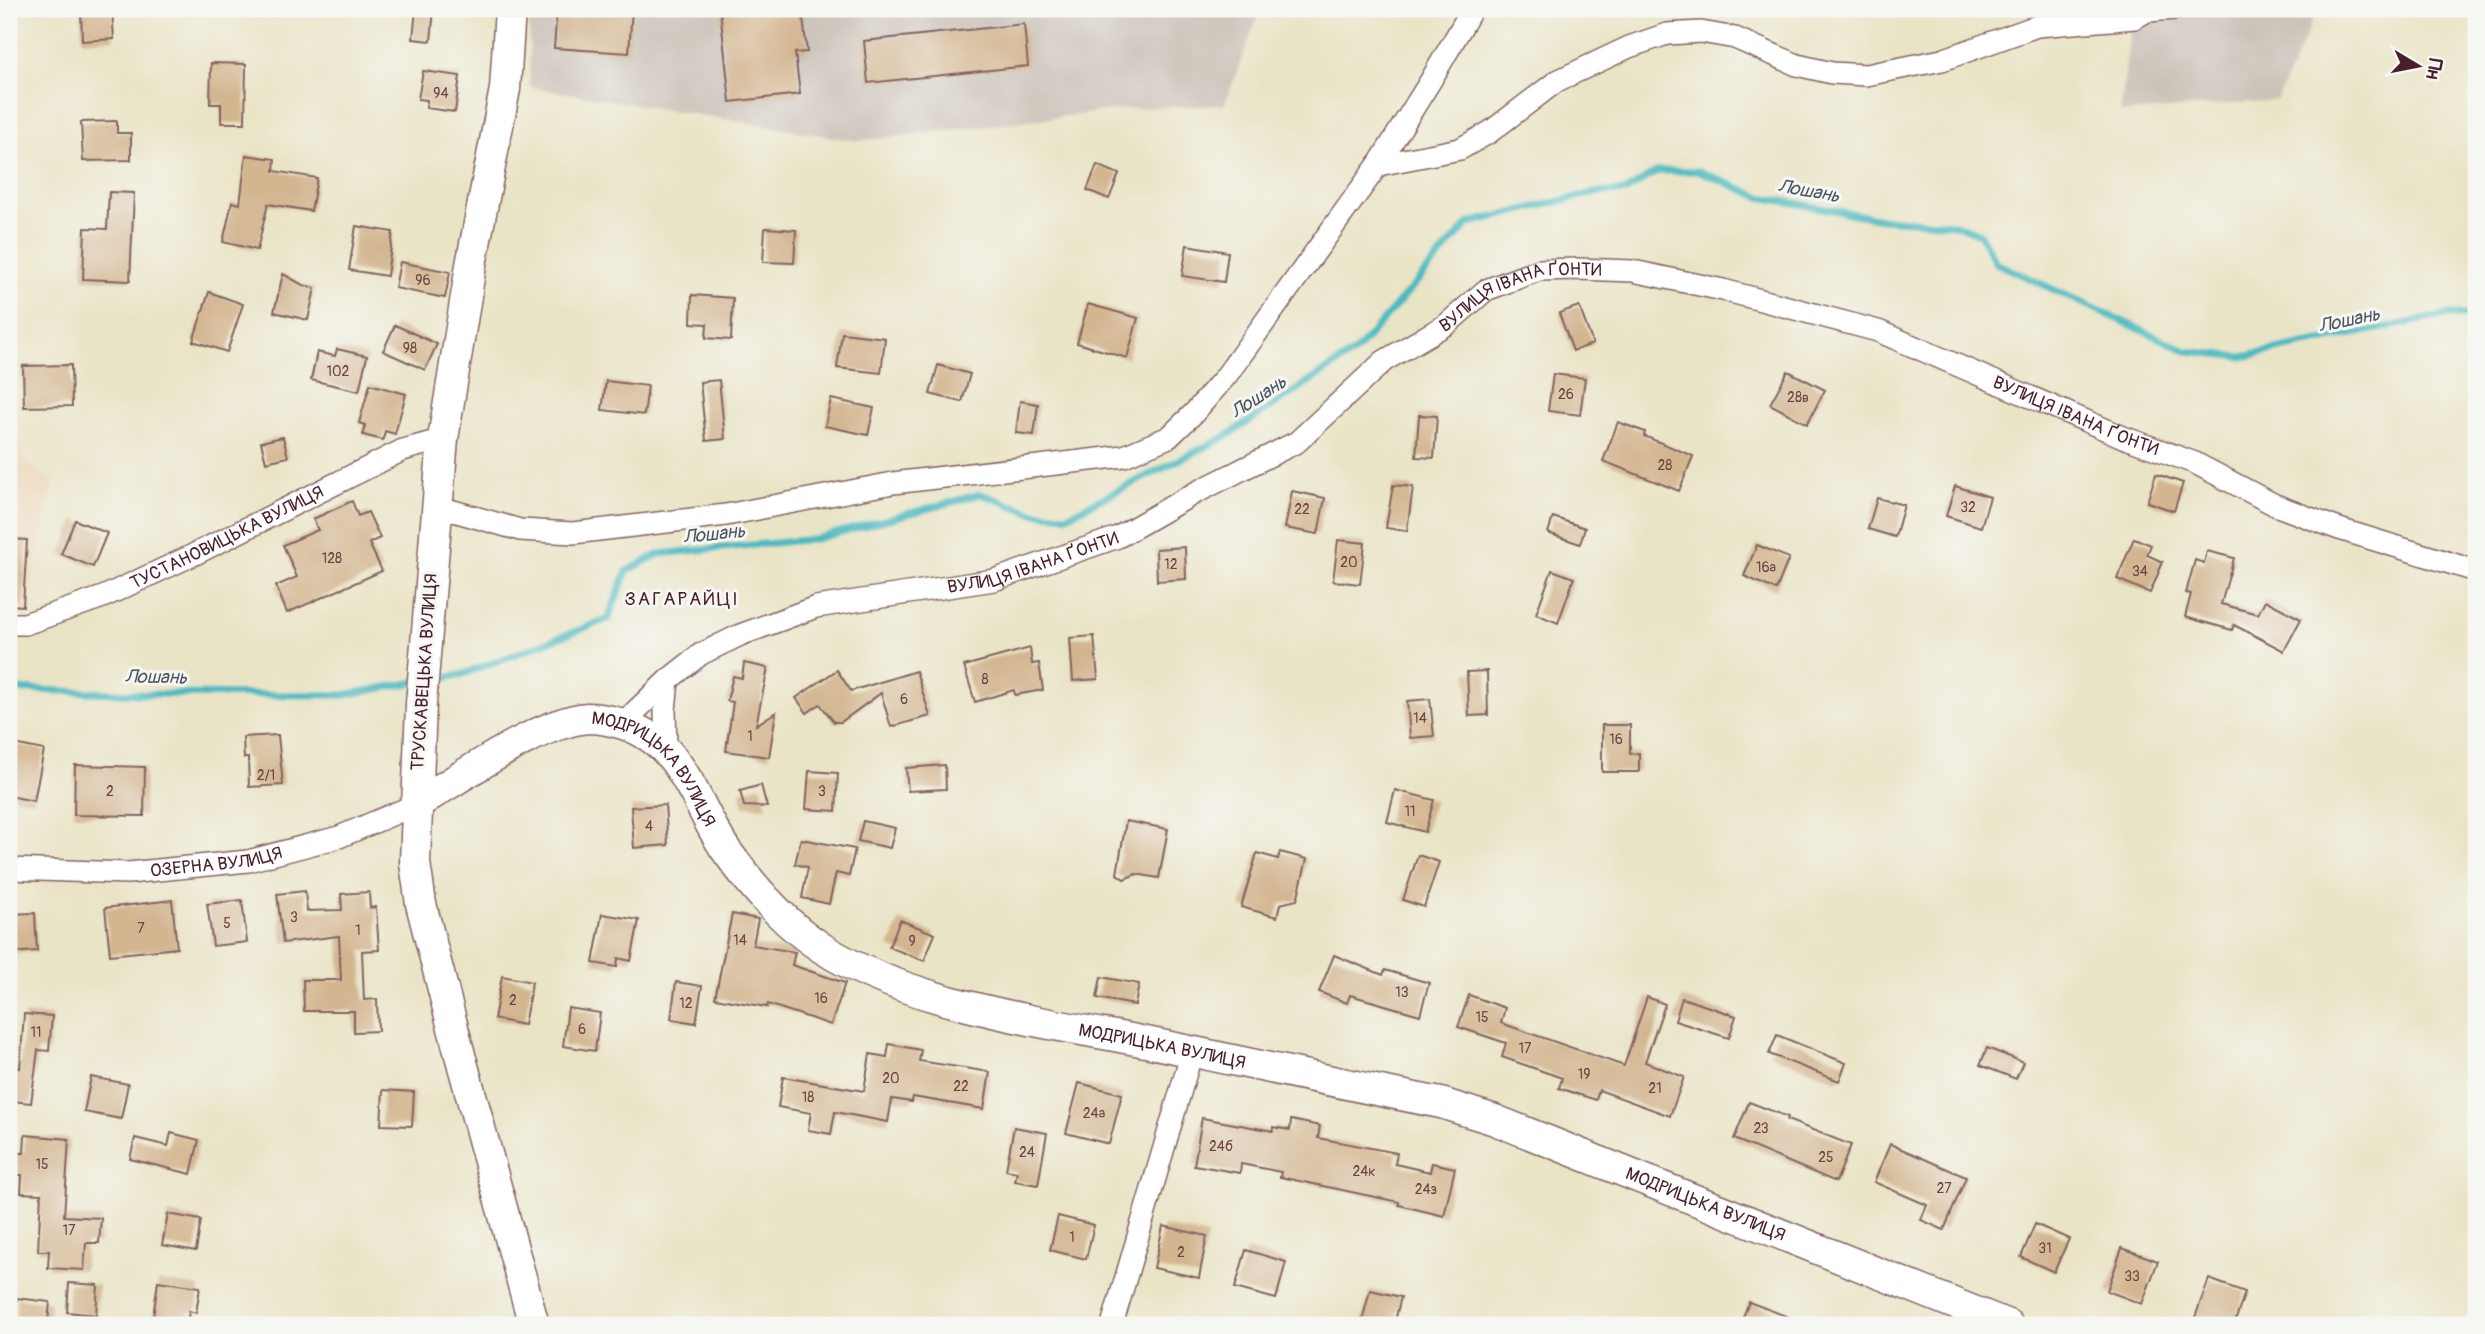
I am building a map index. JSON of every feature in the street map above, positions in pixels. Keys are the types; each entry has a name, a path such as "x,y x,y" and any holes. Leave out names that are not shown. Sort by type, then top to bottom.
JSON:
{"street":[{"name":"ТРУСКАВЕЦЬКА ВУЛИЦЯ","path":"510,9 505,89 471,265 443,439 421,704 415,805 415,863 421,904 534,1325"},
{"path":"436,506 520,530 573,533 726,515 893,483 1124,456 1169,437 1226,376 1378,165 1472,9"},
{"path":"1378,165 1460,149 1490,132 1557,81 1629,47 1667,34 1700,32 1735,38 1797,65 1832,73 1866,75 1941,60 2037,26 2135,18 2147,11 2175,9"},
{"name":"ВУЛИЦЯ ІВАНА ҐОНТИ","path":"622,724 668,680 701,654 740,635 816,607 994,580 1118,537 1195,493 1297,442 1384,361 1447,324 1486,290 1539,270 1633,271 1736,293 1878,331 2123,437 2195,463 2275,505 2339,529 2476,571"},
{"name":"ТУСТАНОВИЦЬКА ВУЛИЦЯ","path":"9,624 25,624 103,597 403,450 443,439"},
{"path":"666,748 665,710 668,680"},
{"name":"МОДРИЦЬКА ВУЛИЦЯ","path":"415,805 505,751 559,724 589,718 622,724 647,734 666,748 686,776 727,852 769,901 809,940 855,967 891,982 1012,1016 1441,1103 1495,1120 2008,1325"},
{"name":"ОЗЕРНА ВУЛИЦЯ","path":"9,869 128,873 248,861 339,837 415,805"},
{"path":"1112,1325 1192,1052"}],"shaded area":[{"path":"529,9 1261,9 1224,105 1125,109 858,141 530,87"},
{"path":"2133,9 2317,9 2277,100 2120,113"},
{"path":"9,427 27,463 54,481 26,614 9,614"}],"building":[{"path":"81,9 112,9 114,39 82,41"},
{"path":"416,9 434,9 431,41 413,39"},
{"path":"557,9 632,9 629,53 554,48"},
{"path":"720,9 802,9 807,52 795,53 800,94 730,102"},
{"path":"1024,24 1028,66 868,83 864,41"},
{"path":"211,63 246,64 245,123 221,123 221,104 210,104"},
{"path":"423,71 460,76 455,112 426,108 427,100 418,99"},
{"path":"117,121 117,133 131,133 131,160 83,161 81,122"},
{"path":"246,155 275,159 274,171 317,178 311,211 268,204 257,250 223,242 232,202 240,204"},
{"path":"1097,165 1119,174 1109,199 1087,190"},
{"path":"109,192 134,193 130,281 83,279 85,228 107,229"},
{"path":"356,226 393,232 387,276 349,270"},
{"path":"765,228 796,230 794,263 763,262"},
{"path":"1187,245 1228,252 1224,282 1182,276"},
{"path":"400,262 450,272 445,298 395,288"},
{"path":"283,274 315,288 308,320 274,312"},
{"path":"209,292 243,304 227,352 193,341"},
{"path":"692,295 733,298 731,340 706,338 707,324 691,323"},
{"path":"1088,304 1138,318 1127,358 1077,343"},
{"path":"1579,306 1593,344 1573,351 1559,313"},
{"path":"395,325 437,344 425,370 383,351"},
{"path":"842,333 885,338 881,373 837,368"},
{"path":"337,349 367,356 359,391 311,380 317,352 335,356"},
{"path":"71,365 72,406 24,407 23,366"},
{"path":"938,365 970,374 962,402 930,394"},
{"path":"1788,371 1825,390 1807,424 1770,404"},
{"path":"1553,374 1585,378 1580,415 1548,411"},
{"path":"719,380 725,439 706,441 700,382"},
{"path":"606,381 648,386 644,415 602,410"},
{"path":"370,384 406,394 395,434 385,431 383,440 363,435 365,425 359,423"},
{"path":"831,399 874,408 868,435 825,426"},
{"path":"1020,401 1038,404 1034,435 1016,433"},
{"path":"1419,415 1437,416 1434,458 1416,457"},
{"path":"1618,422 1693,456 1679,491 1603,461"},
{"path":"283,437 288,457 266,462 261,442"},
{"path":"2156,474 2183,483 2174,511 2147,502"},
{"path":"1393,485 1413,487 1407,531 1386,528"},
{"path":"1955,486 1990,497 1981,527 1946,516"},
{"path":"1292,491 1325,498 1318,534 1285,528"},
{"path":"1877,498 1904,505 1895,537 1868,529"},
{"path":"352,501 358,516 368,512 380,538 369,543 382,571 287,613 276,586 297,577 283,545 318,530 313,519"},
{"path":"1553,517 1585,528 1580,544 1548,533"},
{"path":"75,520 107,533 93,567 61,554"},
{"path":"2134,538 2151,545 2147,555 2163,562 2150,593 2117,579"},
{"path":"9,539 27,540 23,606 9,605"},
{"path":"1338,540 1365,543 1360,584 1333,581"},
{"path":"1757,545 1789,558 1776,590 1744,576"},
{"path":"1185,547 1186,579 1157,581 1156,549"},
{"path":"2207,551 2234,558 2221,604 2258,614 2265,600 2301,619 2284,651 2234,625 2232,630 2185,617 2191,594 2186,593 2195,560 2204,563"},
{"path":"1552,570 1574,578 1558,623 1536,614"},
{"path":"1094,636 1098,679 1073,681 1070,638"},
{"path":"1030,648 1032,664 1039,663 1043,690 1015,695 1014,690 975,702 964,666"},
{"path":"744,663 768,668 756,725 776,712 769,757 726,751 733,702 727,701 733,676 742,678"},
{"path":"837,670 851,691 916,671 930,716 891,727 881,693 841,722 834,722 820,704 807,713 796,698"},
{"path":"1487,671 1488,715 1469,716 1467,672"},
{"path":"1430,699 1434,736 1410,738 1407,701"},
{"path":"1602,725 1630,725 1630,754 1639,753 1639,772 1602,772"},
{"path":"278,735 283,785 249,787 248,758 244,758 243,737"},
{"path":"9,743 44,750 34,801 9,796"},
{"path":"75,765 145,767 144,816 74,815"},
{"path":"945,765 946,789 908,791 906,768"},
{"path":"809,771 838,773 836,811 806,809"},
{"path":"761,785 767,807 744,806 740,791"},
{"path":"1395,790 1434,800 1425,832 1387,822"},
{"path":"665,805 668,845 634,848 631,807"},
{"path":"863,821 895,828 890,848 858,841"},
{"path":"1126,821 1168,829 1159,878 1136,874 1124,879 1117,874"},
{"path":"801,839 855,849 849,876 836,873 829,904 802,898 808,867 795,864"},
{"path":"1280,852 1307,859 1297,900 1280,904 1277,917 1241,907 1257,853 1278,859"},
{"path":"1418,855 1439,862 1424,907 1403,900"},
{"path":"305,891 307,911 342,910 341,894 369,892 370,908 376,907 379,950 362,951 364,1000 377,999 378,1031 354,1032 354,1011 304,1011 303,980 341,980 339,936 283,943 277,894"},
{"path":"172,900 177,948 110,955 105,908"},
{"path":"242,900 247,942 213,946 207,904"},
{"path":"35,913 37,951 9,953 9,914"},
{"path":"602,914 639,920 631,961 618,958 617,967 593,963"},
{"path":"732,914 758,919 753,945 795,952 792,965 845,983 831,1025 768,1004 767,1007 715,998"},
{"path":"900,920 935,934 924,961 889,947"},
{"path":"1334,955 1383,975 1385,970 1429,983 1420,1015 1350,995 1347,1003 1319,992"},
{"path":"502,976 532,982 524,1025 494,1019"},
{"path":"1101,977 1139,984 1135,1005 1097,998"},
{"path":"676,982 702,986 696,1023 671,1019"},
{"path":"1469,995 1505,1008 1501,1023 1624,1066 1647,997 1665,1004 1645,1062 1684,1077 1670,1116 1599,1090 1596,1100 1559,1088 1562,1078 1502,1057 1506,1043 1458,1027"},
{"path":"1682,998 1736,1016 1729,1038 1675,1021"},
{"path":"568,1008 600,1013 595,1051 563,1046"},
{"path":"24,1014 52,1016 49,1051 38,1050 31,1103 11,1101 15,1067 20,1068"},
{"path":"1777,1035 1846,1063 1839,1081 1769,1054"},
{"path":"889,1044 921,1050 919,1061 990,1072 984,1109 913,1097 912,1102 892,1099 888,1122 835,1112 831,1134 808,1130 811,1113 778,1107 783,1077 864,1091 870,1054 887,1057"},
{"path":"1987,1048 2023,1062 2016,1079 1980,1065"},
{"path":"91,1077 128,1084 121,1119 84,1112"},
{"path":"1079,1083 1122,1094 1109,1144 1066,1133"},
{"path":"383,1090 414,1092 412,1126 381,1125"},
{"path":"1749,1102 1851,1145 1836,1182 1734,1139"},
{"path":"1202,1118 1273,1131 1273,1127 1290,1130 1291,1120 1320,1126 1318,1138 1397,1153 1395,1164 1430,1172 1432,1163 1455,1168 1444,1216 1399,1205 1399,1202 1280,1177 1281,1172 1241,1164 1240,1173 1194,1165"},
{"path":"1014,1127 1047,1133 1038,1185 1015,1181 1017,1172 1006,1170"},
{"path":"171,1133 199,1140 191,1174 130,1159 135,1138 168,1146"},
{"path":"25,1135 69,1139 64,1216 101,1218 99,1243 86,1243 84,1270 48,1268 49,1251 38,1251 41,1194 21,1193 22,1175 16,1175 17,1153 24,1153"},
{"path":"1890,1144 1966,1177 1944,1230 1921,1220 1927,1205 1874,1182"},
{"path":"168,1214 201,1220 196,1251 162,1245"},
{"path":"1058,1216 1094,1225 1086,1259 1050,1250"},
{"path":"2035,1224 2069,1239 2054,1272 2021,1257"},
{"path":"1163,1226 1207,1236 1199,1278 1154,1268"},
{"path":"2122,1248 2158,1261 2142,1304 2107,1291"},
{"path":"1246,1250 1286,1262 1276,1299 1235,1288"},
{"path":"2209,1279 2245,1292 2234,1325 2210,1325 2194,1320"},
{"path":"158,1281 200,1287 196,1313 189,1311 187,1325 152,1325"},
{"path":"69,1283 98,1285 96,1315 67,1312"},
{"path":"1370,1290 1401,1297 1394,1325 1361,1325"},
{"path":"17,1298 50,1302 48,1322 15,1318"},
{"path":"1749,1302 1807,1324 1807,1325 1740,1325"}],"waterway":[{"name":"Лошань","path":"432,680 461,675 608,619 627,571 659,554 815,539 981,494 1033,513 1067,516 1225,437 1356,351 1469,223 1594,193 1626,191 1658,171 1699,171 1760,197 1882,219 1955,224 1980,234 1996,263 2187,351 2242,357 2446,315 2476,315"},
{"name":"Лошань","path":"9,689 141,694 343,695 416,682"}],"district":[{"name":"ЗАГАРАЙЦІ","path":"682,598"}]}
